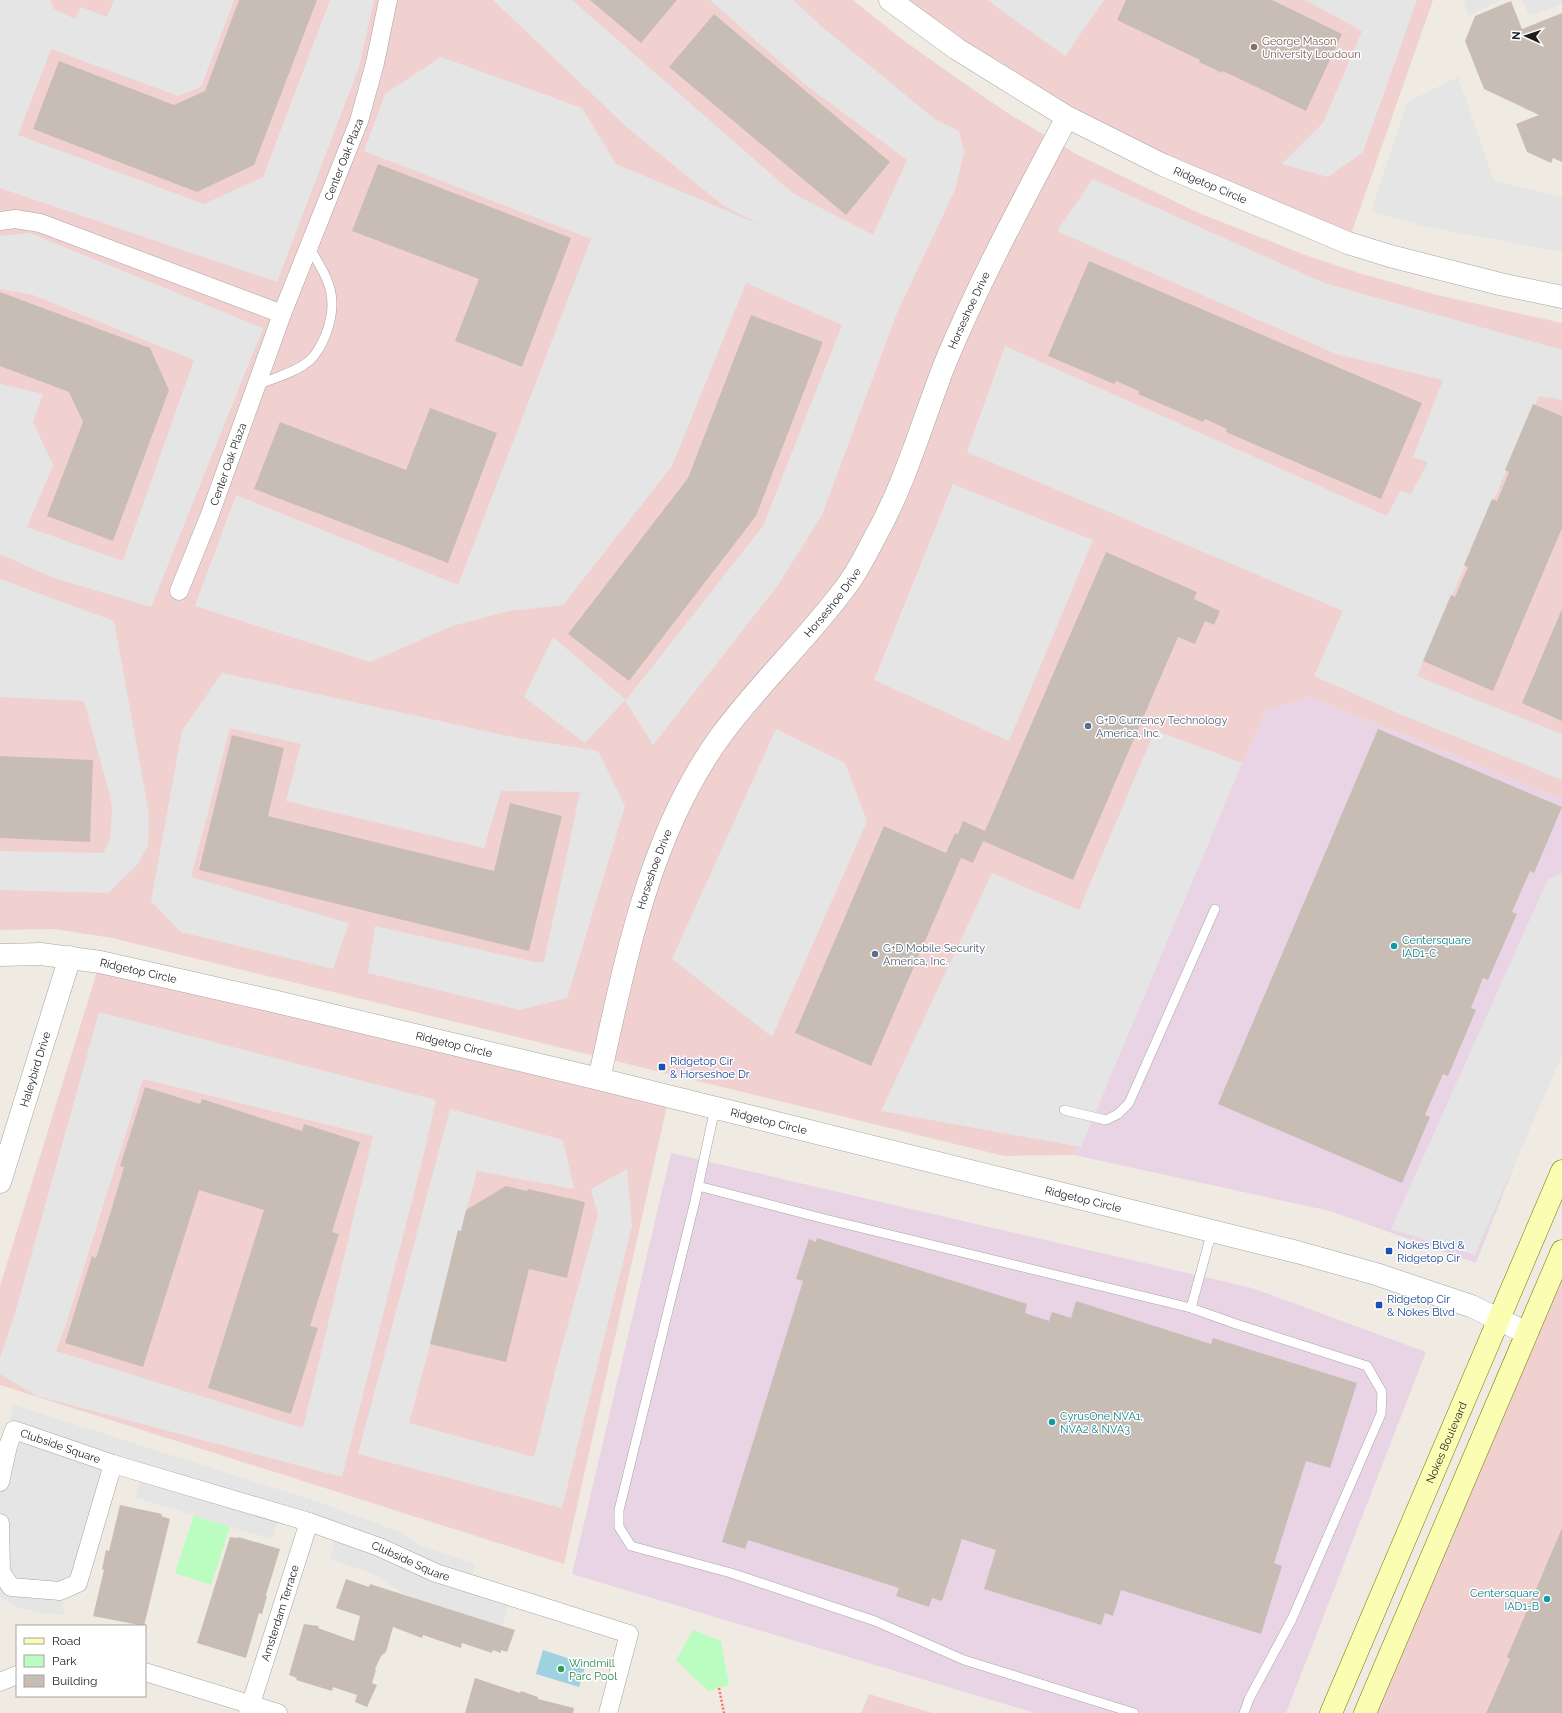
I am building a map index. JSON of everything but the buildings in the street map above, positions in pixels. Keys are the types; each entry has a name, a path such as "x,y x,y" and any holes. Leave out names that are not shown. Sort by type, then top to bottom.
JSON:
{"main road":[{"name":"Nokes Boulevard","path":"1331,1713 1562,1171"},
{"path":"1365,1713 1562,1251"}],"street":[{"name":"Center Oak Plaza","path":"179,591 209,518 282,314 358,121 375,63 388,0"},
{"name":"Ridgetop Circle","path":"890,0 957,49 1067,117 1170,168 1348,243 1390,256 1500,284 1562,297"},
{"name":"Horseshoe Drive","path":"599,1079 639,910 658,852 678,809 701,766 722,734 847,586 877,534 892,503 968,309 1000,243 1067,117"},
{"path":"0,221 15,219 40,223 282,314"},
{"name":"Ridgetop Circle","path":"0,955 41,954 100,962 277,1002 599,1079 1212,1231 1376,1274 1471,1306 1527,1333"},
{"name":"Haleybird Drive","path":"0,1182 70,957"},
{"name":"Clubside Square","path":"0,1482 8,1446 14,1430 113,1464 309,1522 379,1547 436,1573 629,1634 608,1713"},
{"name":"Clubside Square","path":"0,1523 1,1572 10,1587 60,1591 78,1583 113,1464"},
{"name":"Amsterdam Terrace","path":"250,1708 309,1522"},
{"path":"146,1672 250,1708 278,1713"},
{"path":"0,1682 16,1676"}],"lane":[{"path":"256,386 310,361 320,348 326,333 331,318 333,302 330,289 322,269 309,247"},
{"path":"1064,1110 1106,1120 1118,1114 1129,1103 1215,909"},
{"path":"715,1108 698,1186 619,1510 619,1527 631,1546 731,1573 874,1621 964,1660 1134,1713"},
{"path":"698,1186 832,1221 1191,1308 1367,1366 1382,1392 1381,1414 1292,1619 1249,1699 1244,1713"},
{"path":"1191,1308 1212,1231"}],"path":[{"path":"719,1688 724,1713"}],"shaded area":[{"path":"0,0 853,0 903,40 1006,112 1078,155 1201,214 1308,256 1359,273 1437,295 1562,323 1562,799 1310,697 1265,712 1074,1155 1004,1156 112,938 54,929 0,930"},
{"path":"0,0 50,0 54,9 75,19 81,7 107,17 114,0 234,0 201,87 178,96 51,49 18,135 204,204 263,177 330,0 374,0 359,67 277,282 0,188"},
{"path":"493,0 572,0 794,194 873,235 907,160 806,85 710,0 793,0 820,25 936,120 959,131 964,152 955,190 897,313 822,515 778,585 653,745 625,700 585,743 524,697 553,637 626,700 763,526 842,325 746,283 672,466 563,605 509,611 452,626 370,662 195,606 236,495 458,585 591,239 364,151 385,94 441,57 582,108 616,164 763,226 724,206 630,130"},
{"path":"890,0 1433,0 1348,243 1163,165"},
{"path":"987,0 1104,0 1065,56"},
{"path":"1305,0 1417,0 1363,152 1328,177 1282,164 1323,123 1362,31"},
{"path":"1463,0 1500,0 1469,16"},
{"path":"1521,0 1562,0 1562,4 1530,16"},
{"path":"1458,77 1494,181 1562,197 1562,252 1428,227 1371,212 1407,102"},
{"path":"1093,179 1324,283 1562,350 1562,400 1539,396 1417,676 1562,734 1562,780 1400,714 1314,676 1343,611 967,452 1005,346 1387,516 1400,491 1411,494 1428,462 1413,457 1443,380 1336,354 1057,231"},
{"path":"30,233 263,328 151,607 51,577 0,554 0,384 43,394 33,422 53,465 27,527 123,561 194,360 33,295 0,289 0,236"},
{"path":"953,484 1093,540 1009,741 874,680"},
{"path":"0,579 114,621 149,814 148,845 138,864 108,893 0,890 0,851 103,853 110,840 112,809 109,792 84,701 0,697"},
{"path":"222,673 517,738 598,751 625,806 567,998 520,1010 368,973 375,926 534,962 544,962 580,792 501,791 484,848 286,801 301,744 230,728 191,877 349,923 333,969 181,932 151,901 182,731"},
{"path":"1310,697 1562,799 1562,1044 1476,1263 1330,1211 1074,1155 1265,712"},
{"path":"776,729 845,763 867,821 772,1037 672,959"},
{"path":"1155,730 1242,763 1081,1147 881,1111 992,873 1079,910"},
{"path":"1562,873 1562,1055 1475,1255 1391,1229 1548,879"},
{"path":"100,962 669,1097 564,1564 0,1385 0,1286"},
{"path":"99,1012 436,1100 342,1477 37,1396 0,1374 0,1358 16,1310","holes":["143,1079 373,1136 303,1428 56,1351 66,1324"]},
{"path":"450,1109 563,1140 574,1189 477,1171 409,1423 534,1457 556,1368 598,1215 591,1189 627,1169 632,1226 562,1508 358,1454"},
{"path":"671,1153 1252,1288 1426,1352 1286,1713 1035,1713 572,1574"},
{"path":"1562,1251 1562,1713 1365,1713"},
{"path":"14,1405 321,1503 397,1531 423,1547 475,1564 469,1583 512,1597 502,1626 408,1596 373,1574 330,1559 337,1532 280,1514 272,1539 230,1527 135,1497 142,1473 113,1465 78,1583 60,1591 64,1614 47,1614 14,1606 0,1597 0,1445 8,1428"},
{"path":"869,1694 932,1713 861,1713"}],"green space":[{"path":"194,1515 230,1527 211,1585 175,1573"},
{"path":"693,1630 721,1641 729,1685 708,1691 676,1660"}],"water":[{"name":"Windmill Parc Pool","path":"543,1650 586,1664 579,1687 536,1674"}],"place":[{"name":"George Mason University Loudoun","path":"1254,47"},
{"name":"G+D Currency Technology America, Inc.","path":"1088,726"},
{"name":"Centersquare IAD1-C","path":"1394,946"},
{"name":"G+D Mobile Security America, Inc.","path":"875,954"},
{"name":"Ridgetop Cir & Horseshoe Dr","path":"662,1067"},
{"name":"Nokes Blvd & Ridgetop Cir","path":"1389,1251"},
{"name":"Ridgetop Cir & Nokes Blvd","path":"1379,1305"},
{"name":"CyrusOne NVA1, NVA2 & NVA3","path":"1052,1422"},
{"name":"Centersquare IAD1-B","path":"1547,1599"},
{"name":"Windmill Parc Pool","path":"561,1669"}]}
